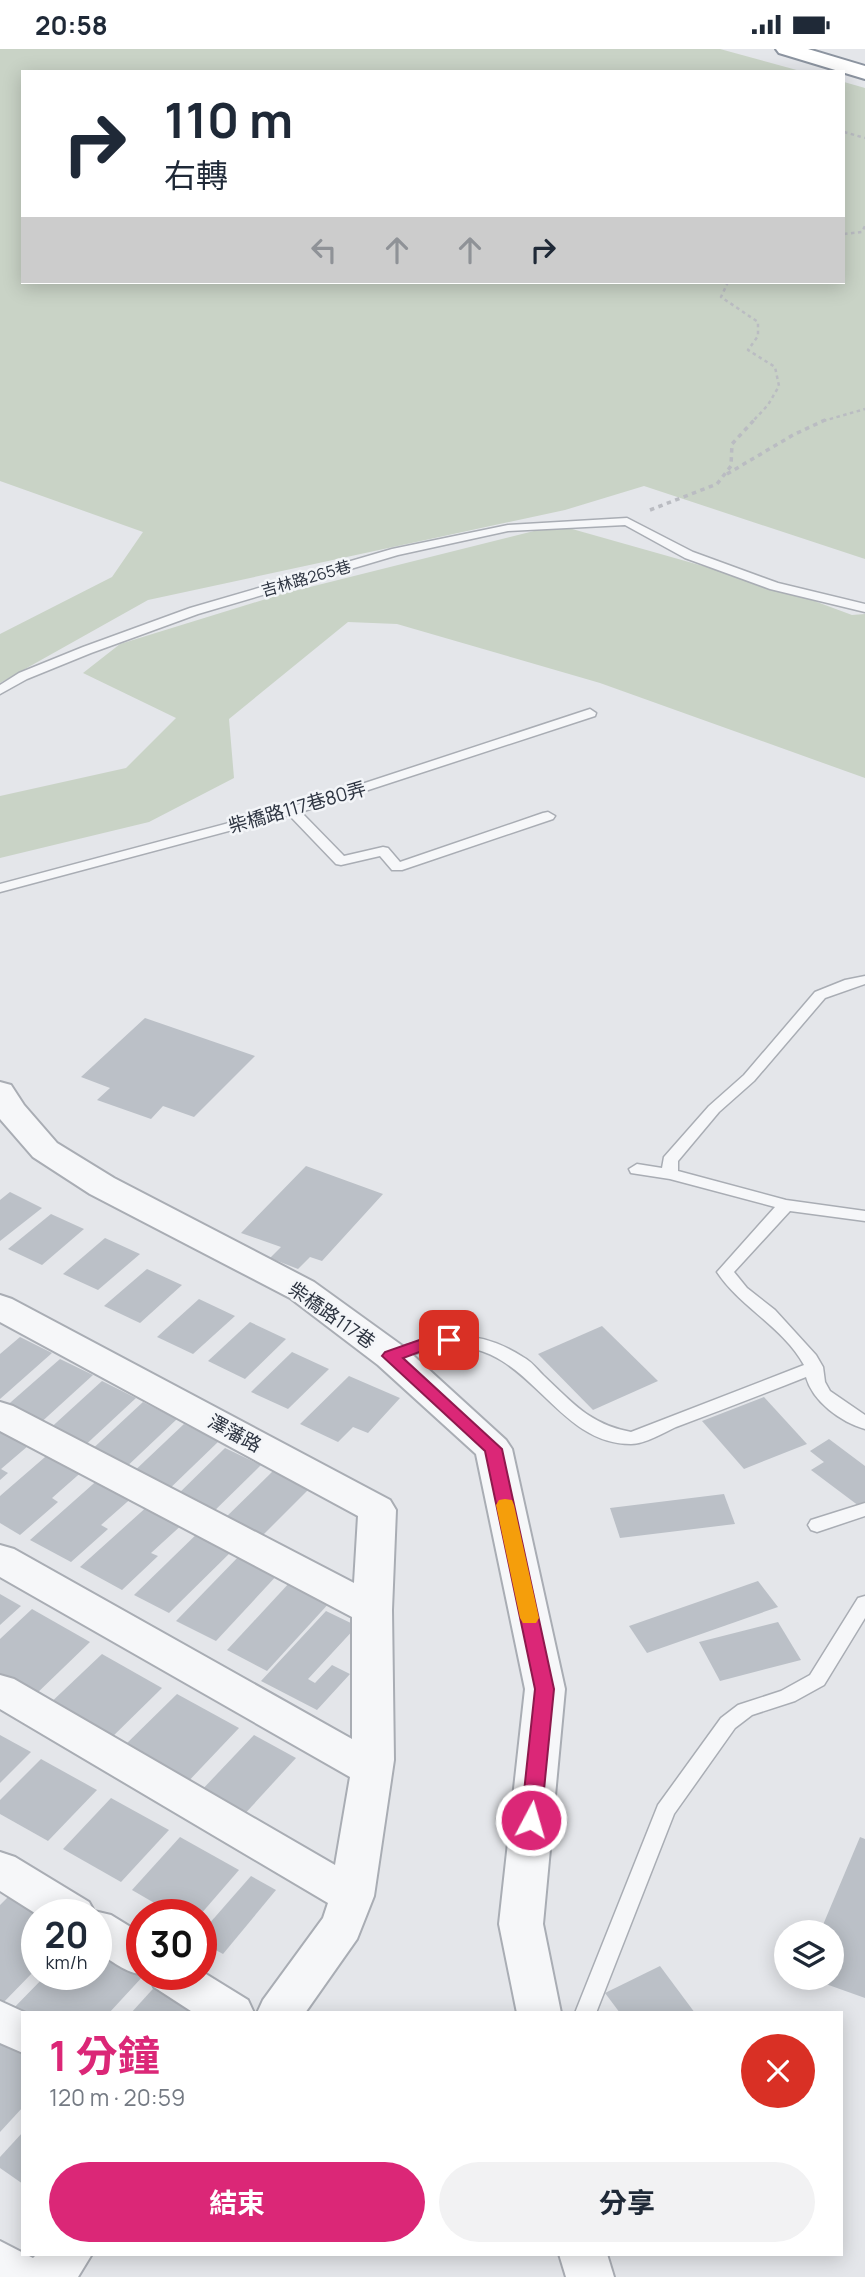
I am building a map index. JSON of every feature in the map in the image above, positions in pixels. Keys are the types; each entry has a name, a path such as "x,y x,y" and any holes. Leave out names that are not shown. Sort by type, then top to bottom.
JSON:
{"highway":[{"path":"786,49 865,73"}],"street":[{"name":"柴橋路117巷","path":"0,1092 10,1110 46,1150 102,1186 302,1290 391,1356 493,1449 545,1689 521,1924 540,2011"},
{"name":"澤藩路","path":"2,1310 377,1510 372,1610 371,1769 352,1896 342,1926 280,2011"},
{"path":"0,1415 372,1610"},
{"path":"0,1559 371,1769"},
{"path":"0,1690 352,1896"},
{"path":"0,1869 48,1899"},
{"path":"195,1990 229,2011"},
{"path":"0,2020 21,2033"},
{"path":"47,2277 66,2256"},
{"path":"584,2256 590,2277"},
{"path":"0,2263 20,2277"}],"lane":[{"path":"626,521 689,555 737,573 774,586 865,608"},
{"name":"吉林路265巷","path":"0,690 23,676 194,611 396,552 508,528 626,521"},
{"name":"柴橋路117巷80弄","path":"0,888 292,811 590,713"},
{"path":"292,811 341,861 383,851 397,867 548,816"},
{"path":"670,1174 670,1160 684,1143 714,1109 749,1078 820,995 865,980"},
{"path":"637,1169 670,1174 786,1205 865,1216"},
{"path":"786,1205 725,1272 741,1292 769,1314 814,1367 816,1382 829,1400 865,1423"},
{"path":"391,1356 438,1342 482,1345 518,1361 581,1421 606,1433 632,1438 814,1367"},
{"path":"817,1525 865,1509"},
{"path":"586,2011 665,1811 728,1723 745,1710 788,1696 817,1680 865,1603"}],"path":[{"path":"845,132 865,138"},
{"path":"845,234 862,232 865,226"},
{"path":"626,521 717,484 732,466 732,444 768,405 779,386 775,367 748,350 758,336 758,322 721,297 727,284"},
{"path":"723,476 809,425 865,409"}],"shaded area":[{"path":"0,49 720,49 797,70 21,70 21,284 845,284 845,82 865,88 865,559 644,486 565,510 148,600 0,683 0,634 112,577 143,532 0,481"},
{"path":"558,525 774,586 852,615 865,614 865,778 600,683 397,624 348,622 229,719 234,778 149,822 0,858 0,796 126,768 176,718 83,673 120,644 282,594"}],"building":[{"path":"145,1018 255,1056 194,1117 163,1106 151,1119 97,1100 110,1088 81,1077"},
{"path":"306,1166 383,1194 322,1261 310,1257 298,1269 270,1258 281,1247 241,1233"},
{"path":"10,1192 42,1208 0,1241 0,1200"},
{"path":"51,1214 84,1229 42,1265 8,1249"},
{"path":"105,1238 140,1254 98,1290 63,1274"},
{"path":"147,1269 182,1285 140,1323 104,1306"},
{"path":"199,1299 235,1316 193,1354 157,1337"},
{"path":"250,1322 286,1339 245,1379 208,1361"},
{"path":"602,1326 658,1381 593,1410 538,1354"},
{"path":"20,1337 52,1353 0,1399 0,1354"},
{"path":"292,1352 329,1369 288,1409 251,1392"},
{"path":"60,1359 93,1375 37,1426 3,1409"},
{"path":"349,1376 400,1398 368,1433 353,1427 338,1442 300,1424"},
{"path":"102,1381 136,1398 80,1450 45,1433"},
{"path":"764,1397 807,1444 744,1469 702,1421"},
{"path":"143,1402 177,1419 121,1472 87,1454"},
{"path":"184,1424 219,1441 163,1495 128,1477"},
{"path":"0,1425 35,1440 1,1469 8,1473 0,1480"},
{"path":"829,1439 865,1466 865,1502 859,1506 811,1470 824,1462 810,1451"},
{"path":"225,1448 261,1465 205,1520 170,1502"},
{"path":"52,1451 85,1469 52,1498 58,1502 20,1535 0,1523 0,1496"},
{"path":"275,1469 311,1487 256,1542 219,1524"},
{"path":"101,1477 135,1495 101,1525 108,1529 71,1562 30,1540"},
{"path":"724,1494 735,1524 620,1538 610,1508"},
{"path":"150,1504 185,1522 151,1553 158,1556 122,1590 80,1567"},
{"path":"204,1527 238,1545 169,1613 134,1595"},
{"path":"242,1553 280,1572 216,1641 176,1621"},
{"path":"291,1581 331,1601 267,1671 227,1650"},
{"path":"758,1581 778,1607 647,1653 629,1626"},
{"path":"0,1594 21,1606 0,1625"},
{"path":"32,1609 90,1642 33,1697 0,1678 0,1639"},
{"path":"326,1611 357,1626 308,1679 315,1683 332,1665 350,1674 317,1710 261,1681"},
{"path":"778,1622 801,1660 720,1681 699,1642"},
{"path":"102,1654 162,1688 105,1744 44,1709"},
{"path":"177,1694 239,1728 183,1787 120,1750"},
{"path":"0,1735 31,1752 0,1783"},
{"path":"254,1735 296,1758 241,1818 199,1793"},
{"path":"41,1759 97,1790 48,1841 0,1814 0,1800"},
{"path":"111,1798 169,1830 121,1882 63,1849"},
{"path":"180,1837 239,1870 214,1899 147,1899 132,1890"},
{"path":"860,1837 865,1839 865,1998 843,1990 844,1920 825,1920"},
{"path":"251,1876 276,1890 223,1954 217,1951 217,1915"},
{"path":"13,1892 24,1899 21,1899 21,1984 0,2006 0,1905"},
{"path":"112,1950 126,1959 126,1990 130,1990 111,2011 21,2011 21,2013 7,2015 31,1990 112,1990"},
{"path":"660,1966 694,2011 618,2011 605,1993"},
{"path":"152,1990 177,1990 210,2011 133,2011"},
{"path":"0,2026 21,2039 21,2109 0,2132"},
{"path":"21,2134 21,2183 0,2168 0,2157"}],"slow traffic":[{"path":"505,1505 529,1618"}],"route":[{"path":"449,1340 428,1343 391,1356 493,1449 545,1689 531,1820"}]}
